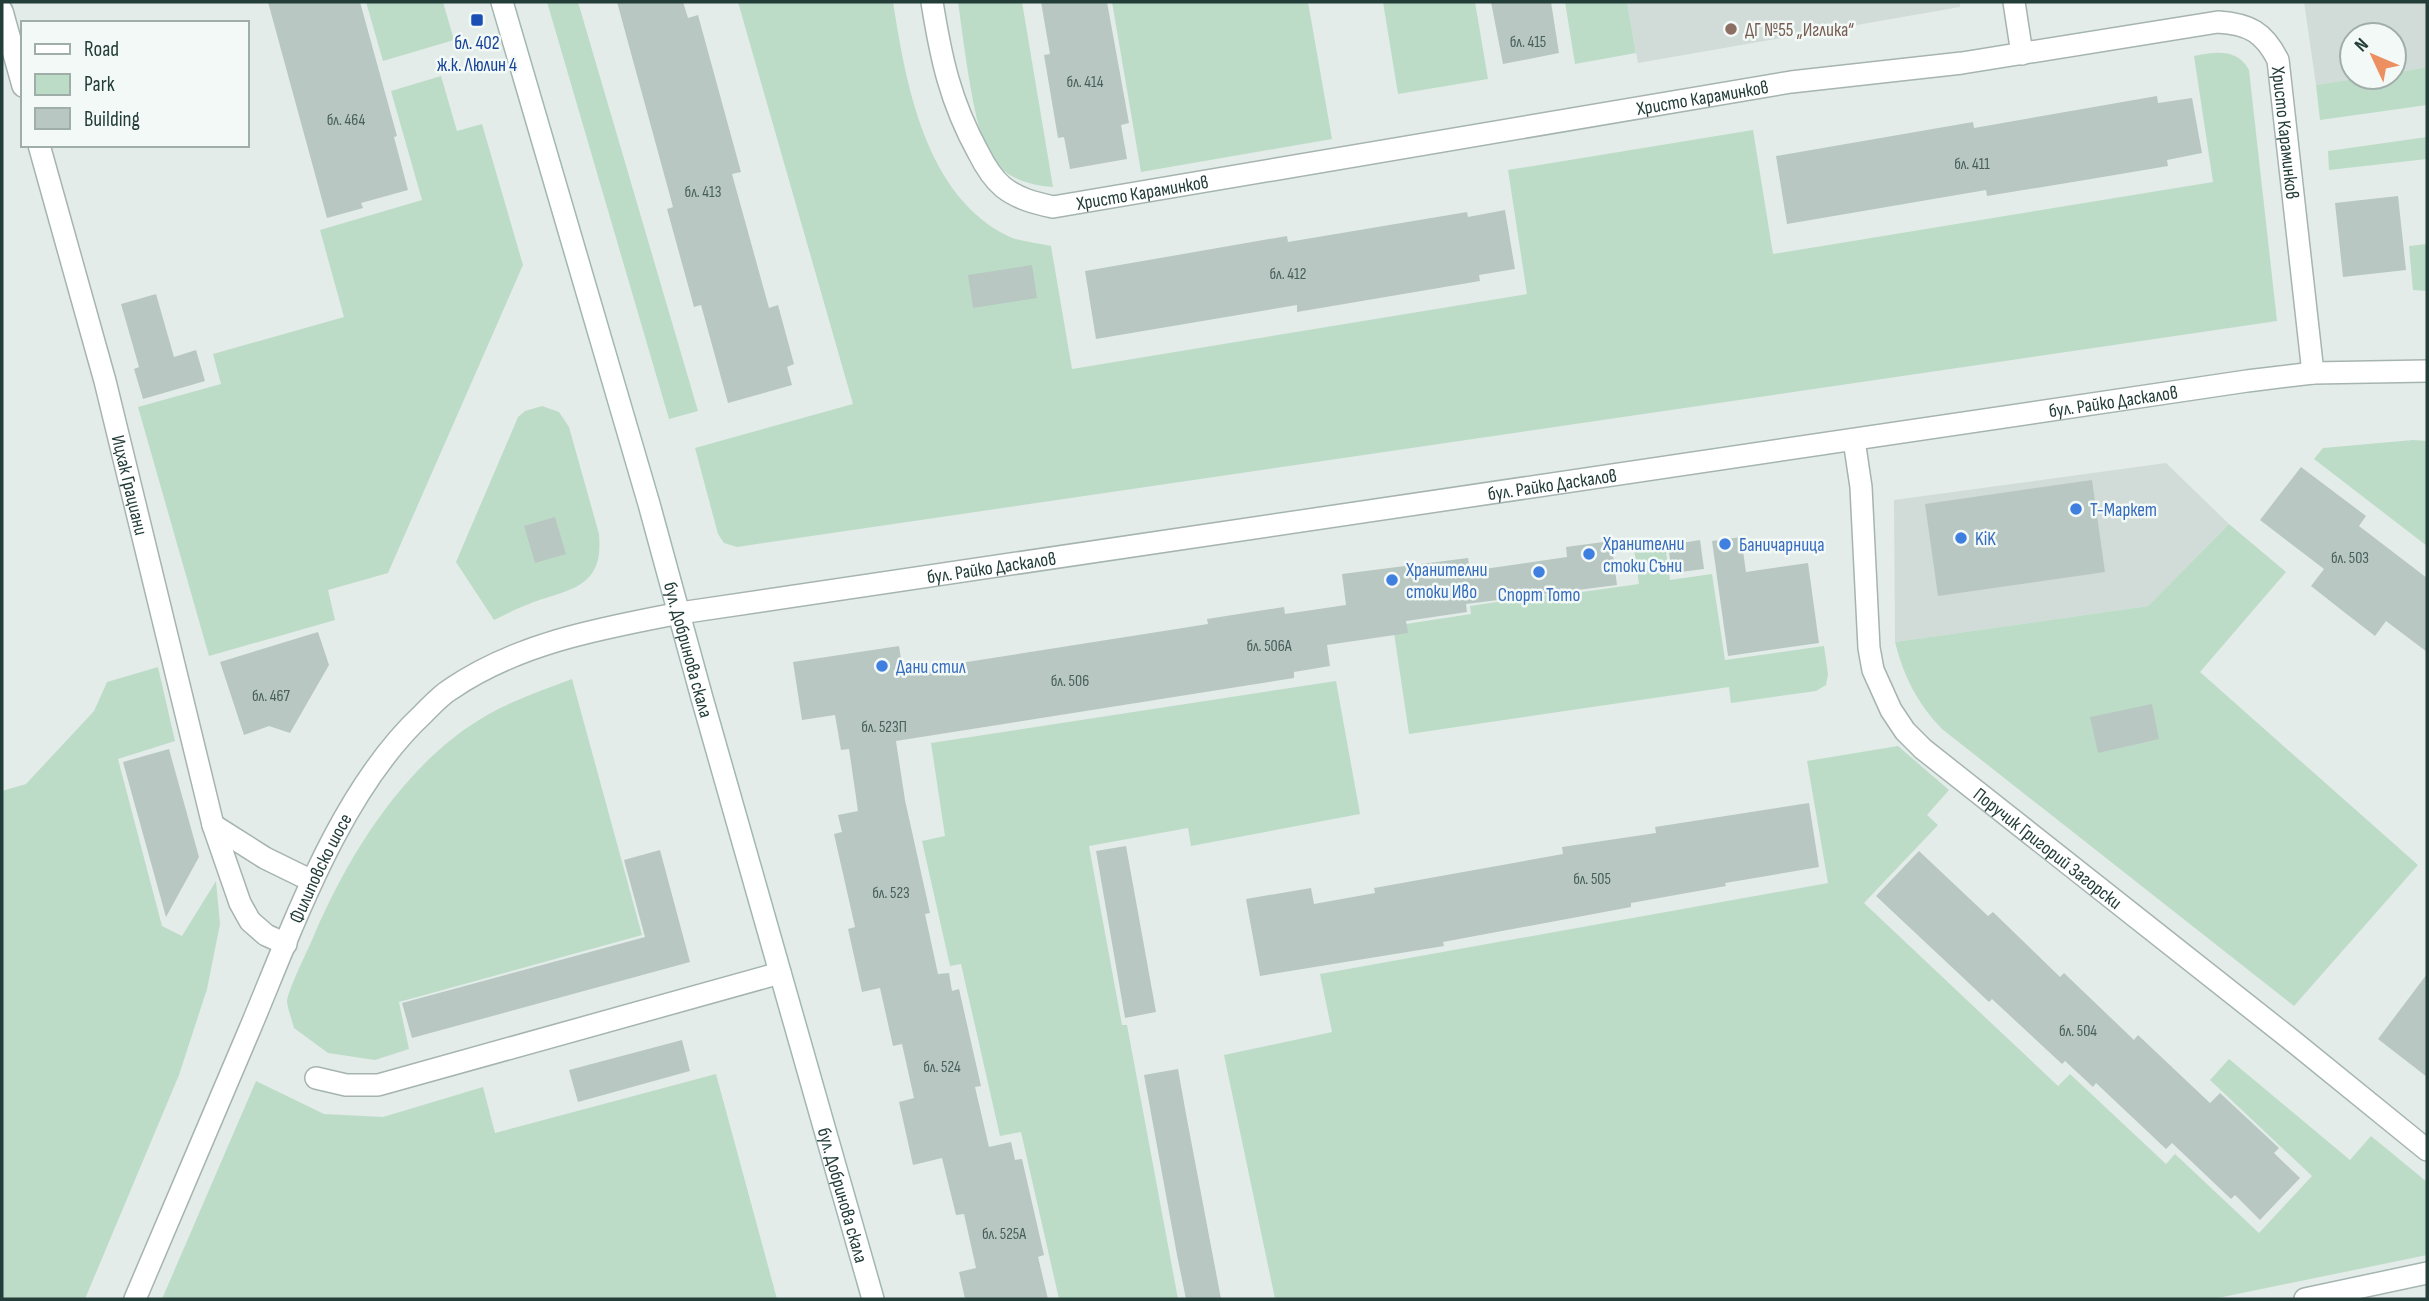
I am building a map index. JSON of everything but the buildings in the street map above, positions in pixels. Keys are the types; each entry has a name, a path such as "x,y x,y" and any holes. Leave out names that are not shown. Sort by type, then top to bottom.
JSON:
{"street":[{"name":"бул. Добринова скала","path":"502,2 680,613 873,1299"},
{"name":"Христо Караминков","path":"932,2 943,67 954,102 985,165 1002,187 1026,201 1053,207 1791,82 1962,63 2218,22 2238,23 2256,32 2270,45 2278,60 2313,373"},
{"path":"2014,2 2022,54"},
{"path":"2,10 21,79"},
{"name":"Ицхак Грациани","path":"40,147 105,381 213,825 240,903 250,921 266,935 286,944"},
{"name":"бул. Райко Даскалов","path":"680,613 2313,373 2427,371"},
{"name":"Поручик Григорий Загорски","path":"1854,440 1861,487 1868,648 1881,691 1905,731 1923,749 2427,1150"},
{"name":"Филиповско шосе","path":"135,1299 312,881 359,794 384,757 449,689 502,659 596,629 680,613"},
{"path":"213,825 265,858 312,881"},
{"path":"316,1078 345,1085 378,1085 780,972"},
{"path":"2305,1299 2427,1273"}],"shaded area":[{"name":"ДГ №55 „Иглика“","path":"1627,2 1960,2 1960,7 1638,63"},
{"path":"2304,2 2427,2 2427,67 2408,70 2408,21 2338,21 2338,82 2316,85"},
{"path":"2166,463 2229,524 2148,606 1895,642 1894,500"}],"green space":[{"path":"366,2 443,2 454,40 383,61"},
{"path":"547,2 578,2 698,411 669,419"},
{"path":"738,2 893,2 913,102 939,167 958,195 981,219 1010,237 1051,246 1072,369 1527,294 1508,170 1753,130 1773,254 2213,182 2194,56 2217,53 2238,58 2249,70 2277,321 737,547 724,543 718,534 695,448 853,404"},
{"path":"958,2 1022,2 1053,187 1027,183 1005,172 992,159 975,108"},
{"path":"1112,2 1308,2 1332,139 1141,172"},
{"path":"1383,2 1475,2 1488,79 1398,94"},
{"path":"1565,2 1627,2 1636,53 1575,64"},
{"path":"2427,67 2427,105 2320,120 2316,85 2338,82 2338,91 2408,91 2408,70"},
{"path":"441,76 457,131 482,124 523,265 388,573 328,590 335,620 209,656 138,407 221,384 213,354 344,317 320,230 422,200 391,91"},
{"path":"2427,137 2427,159 2329,170 2328,151"},
{"path":"2427,244 2427,291 2413,290 2409,246"},
{"path":"542,406 559,412 569,427 599,534 598,561 590,576 578,586 494,620 456,562 518,417 525,411"},
{"path":"2427,441 2427,546 2314,459 2323,448"},
{"path":"2229,524 2286,572 2200,672 2418,865 2294,1006 1942,729 1912,689 1895,642 2148,606"},
{"path":"1665,544 1670,580 1712,574 1725,660 1824,646 1828,674 1826,685 1816,691 1731,703 1729,687 1409,734 1393,626 1471,614 1470,606 1571,591 1572,596 1581,595 1582,592 1639,584 1634,548"},
{"path":"158,667 175,741 118,759 162,926 182,936 216,881 220,924 207,989 179,1075 85,1299 2,1299 2,791 26,784 94,711 107,682"},
{"path":"572,679 642,935 399,1002 409,1049 375,1060 328,1053 294,1028 287,1002 329,903 362,843 403,787 452,739 501,708"},
{"path":"1336,681 1360,814 1191,846 1188,828 1089,846 1122,1025 1127,1025 1178,1299 1059,1299 1021,1132 1000,1136 961,964 950,966 922,841 945,836 931,743"},
{"path":"1898,746 1949,790 1927,815 1938,825 1864,903 2058,1086 2070,1074 2166,1164 2175,1154 2259,1233 2312,1176 2210,1080 2229,1059 2350,1160 2371,1136 2427,1182 2427,1255 2213,1299 1275,1299 1224,1055 1332,1032 1320,974 1828,883 1807,761"},
{"path":"716,1074 777,1299 162,1299 256,1081 324,1114 383,1117 483,1087 495,1133"}],"place":[{"name":"бл. 402 ж.к. Люлин 4","path":"477,20"},
{"name":"ДГ №55 „Иглика“","path":"1731,29"},
{"name":"Т-Маркет","path":"2076,509"},
{"name":"KiK","path":"1961,538"},
{"name":"Баничарница","path":"1725,544"},
{"name":"Хранителни стоки Съни","path":"1589,554"},
{"name":"Спорт Тото","path":"1539,572"},
{"name":"Хранителни стоки Иво","path":"1392,580"},
{"name":"Дани стил","path":"882,666"}]}
